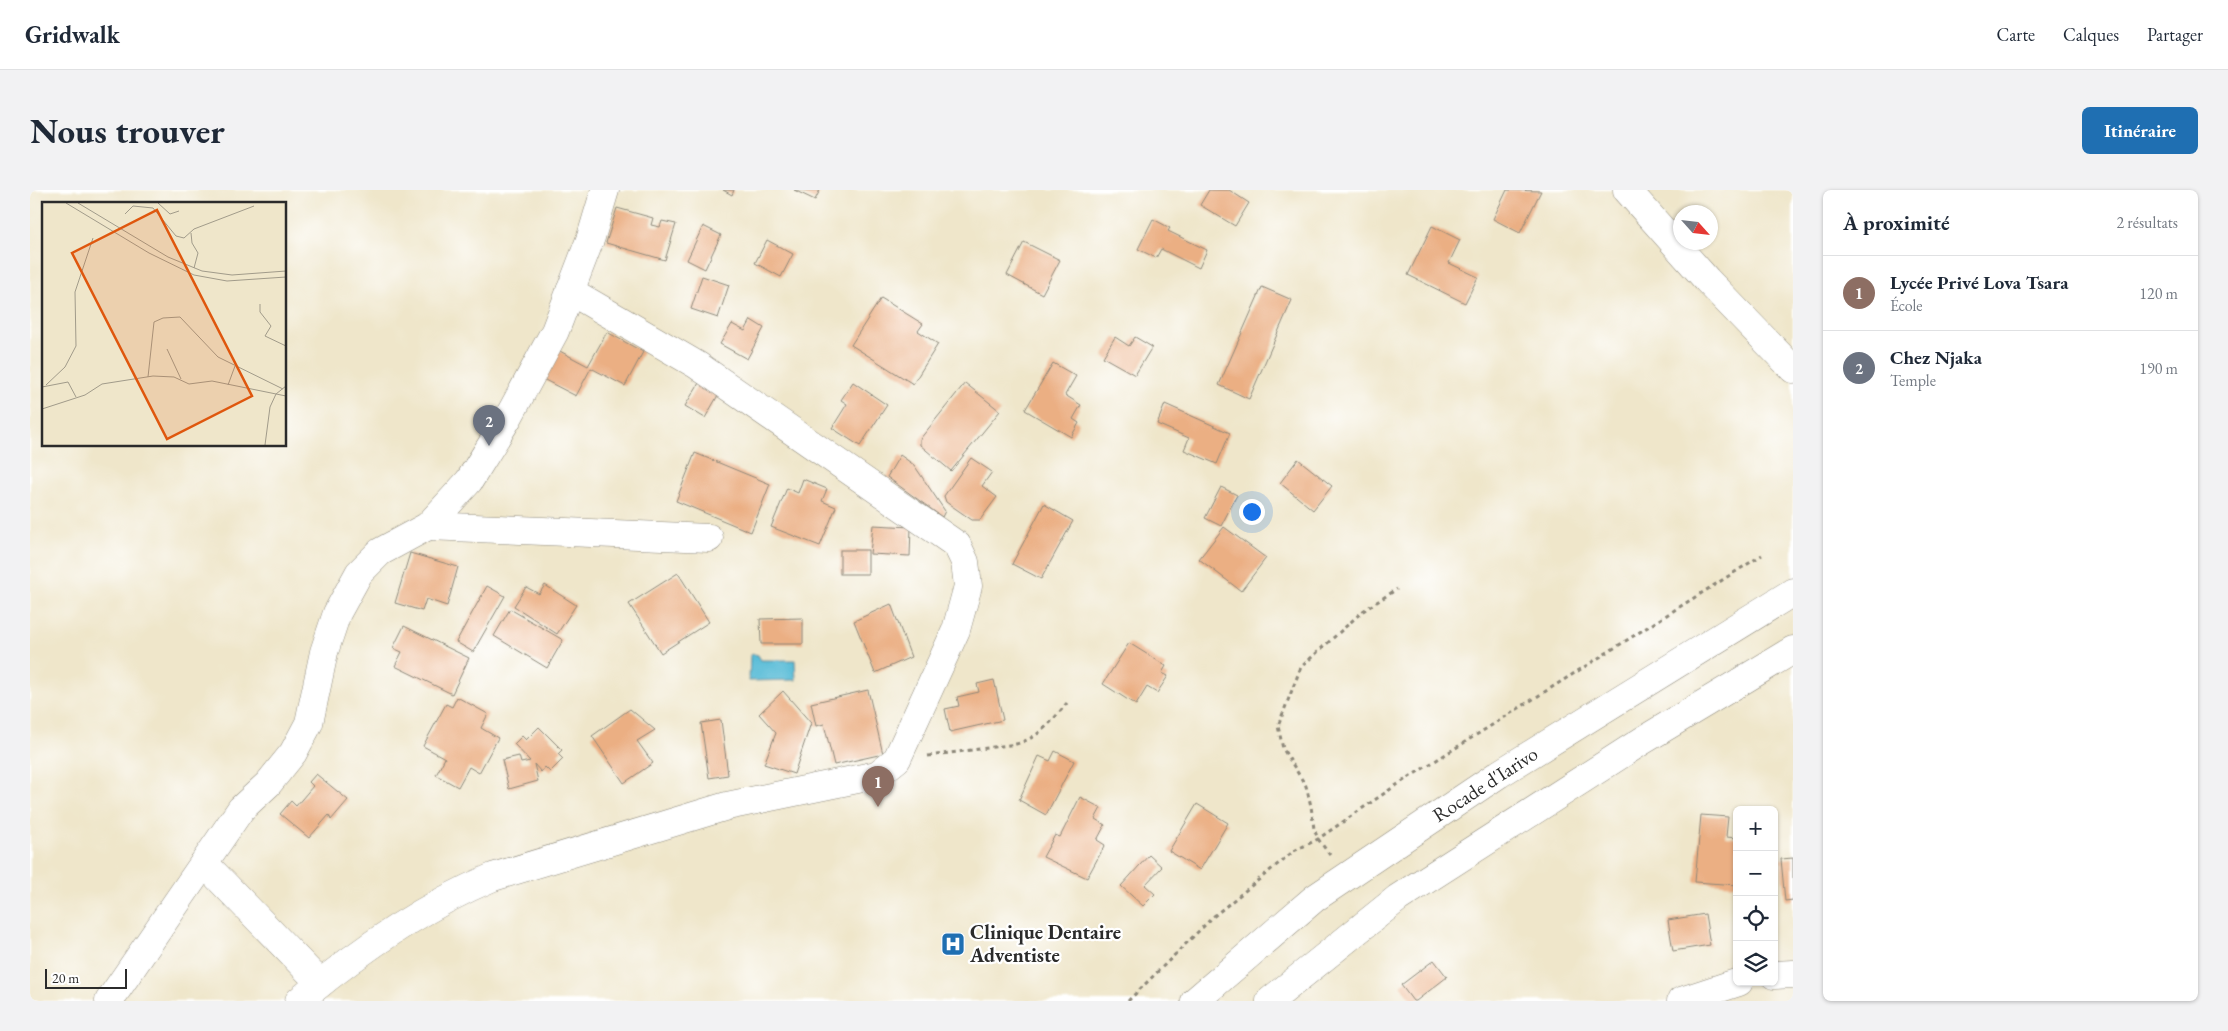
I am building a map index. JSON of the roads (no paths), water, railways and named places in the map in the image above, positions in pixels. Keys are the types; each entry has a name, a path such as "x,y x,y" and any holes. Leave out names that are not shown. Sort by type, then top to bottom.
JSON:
{"street":[{"path":"109,1001 241,809 268,784 294,753 310,723 324,652 337,612 359,573 380,552 428,526 469,481 508,418 554,331 591,237 606,190"},
{"path":"1627,190 1707,280 1793,369"},
{"path":"299,1001 420,912 457,892 492,877 727,806 877,775 897,759 956,630 968,586 965,562 957,546 697,365 570,291"},
{"path":"428,526 709,538"},
{"name":"Rocade d'Iarivo","path":"1195,1001 1314,898 1499,774 1793,592"},
{"path":"1270,1001 1398,898 1642,741 1793,650"},
{"path":"204,863 320,984"},
{"path":"1778,976 1793,974"},
{"path":"1681,1001 1733,984"}],"water":[{"path":"750,655 758,655 761,660 795,660 796,680 749,681"}],"place":[{"name":"Chez Njaka","path":"489,446"},
{"name":"Lycée Privé Lova Tsara","path":"878,807"},
{"name":"Clinique Dentaire Adventiste","path":"953,944"}]}
